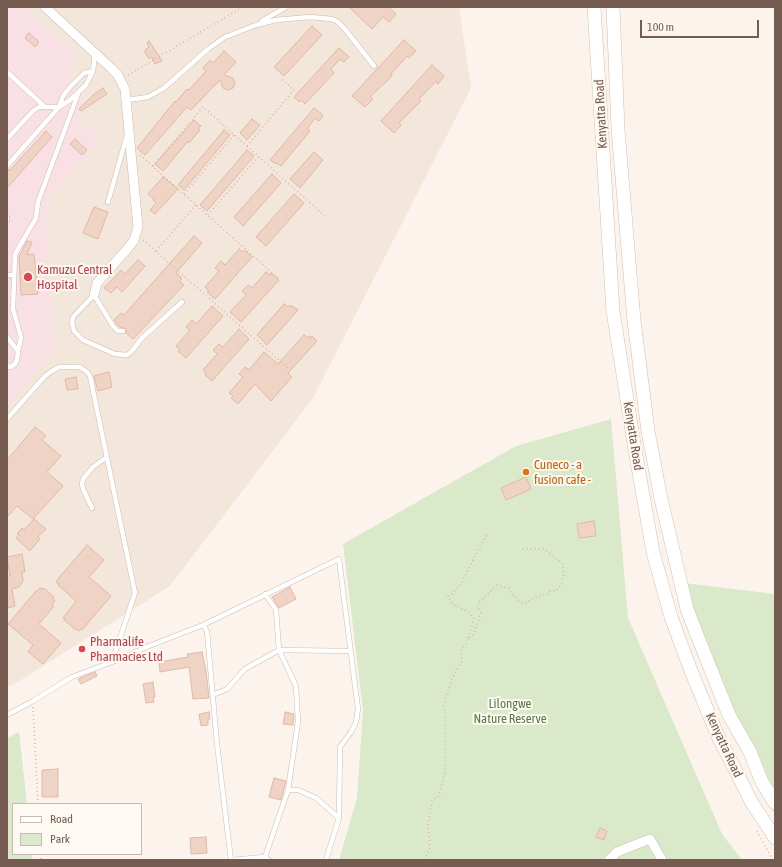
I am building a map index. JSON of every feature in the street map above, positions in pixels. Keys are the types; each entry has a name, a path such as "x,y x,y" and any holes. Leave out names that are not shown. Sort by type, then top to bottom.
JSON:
{"main road":[{"name":"Kenyatta Road","path":"594,7 613,310 653,552 671,617 691,671 718,736 752,803 775,838"},
{"name":"Kenyatta Road","path":"613,7 618,129 634,321 648,431 671,544 687,609 729,716 750,752 762,782 775,803"}],"street":[{"path":"45,7 111,68 125,89 127,100 138,220 136,234 128,248 97,283 94,295"},
{"path":"609,860 617,852 650,839 662,860"}],"lane":[{"path":"256,25 286,7"},
{"path":"127,100 148,97 164,88 208,49 225,37 256,25 276,20 310,17 332,19 344,28 374,66"},
{"path":"7,166 59,107 78,94 86,85 93,71 95,53"},
{"path":"59,107 70,86 84,73 93,71"},
{"path":"7,72 44,106"},
{"path":"7,366 10,367 15,364 22,337 13,309 15,254 36,218 38,202 78,94"},
{"path":"7,139 33,111 39,107 59,107"},
{"path":"108,202 129,130"},
{"path":"7,275 14,275"},
{"path":"123,331 118,331 113,326 94,295 73,317 72,323 74,330 83,340 115,354 127,355 142,338 182,302"},
{"path":"7,337 18,351"},
{"path":"7,419 45,376 59,367 80,367 90,376 135,592 112,662"},
{"path":"92,508 83,489 83,479 106,457"},
{"path":"7,715 72,677 203,625 339,558 358,709 356,722 340,747 339,818 326,860"},
{"path":"203,625 207,630 231,860 267,859 288,790 298,722 296,686 279,650 276,610 265,594"},
{"path":"213,695 226,688 245,669 279,650 351,651"},
{"path":"288,790 298,790 316,798 339,818"}],"path":[{"path":"120,80 243,7"},
{"path":"247,146 294,90 280,78"},
{"path":"152,166 203,107 327,218"},
{"path":"184,194 234,135"},
{"path":"132,152 136,152 279,278"},
{"path":"208,215 258,157"},
{"path":"156,251 196,205"},
{"path":"136,234 289,369"},
{"path":"425,860 430,848 428,824 432,801 439,796 445,772 445,708 443,706 455,672 462,661 461,650 466,644 474,619 470,613 452,604 448,596 452,594 462,582 487,535"},
{"path":"468,638 474,634 481,613 478,605 479,602 497,585 508,588 523,604 534,598 548,594 550,591 556,591 561,585 564,573 562,563 544,548 522,549"},
{"path":"33,701 38,803"}],"shaded area":[{"path":"7,7 459,7 471,88 313,398 170,586 13,685 7,686"},
{"name":"Kamuzu Central Hospital","path":"7,7 22,7 75,52 67,81 84,97 78,118 101,139 46,203 53,352 7,404"}],"green space":[{"name":"Lilongwe Nature Reserve","path":"611,419 628,618 722,834 742,860 339,860 357,798 363,710 343,544 516,446"},
{"path":"676,582 775,594 775,815 751,771"},
{"path":"19,732 27,803 12,803 12,855 32,855 32,860 7,860 7,738"}],"building":[{"path":"349,7 388,7 396,14 389,22 383,17 372,29"},
{"path":"312,26 322,35 284,76 274,67"},
{"path":"29,33 39,42 35,47 25,38"},
{"path":"404,40 416,51 409,58 407,56 391,74 392,76 370,97 373,99 365,107 352,96"},
{"path":"149,41 162,61 155,64 152,57 149,59 145,50 149,47 147,43"},
{"path":"339,48 349,57 344,62 340,59 331,69 334,73 305,104 301,100 299,102 294,97"},
{"path":"224,51 236,62 224,75 233,78 235,83 233,88 228,90 223,88 220,80 191,110 187,107 145,155 137,148 175,101 176,102 187,89 189,90 206,71 203,68 210,60 213,63"},
{"path":"432,65 444,76 438,84 436,81 419,99 421,101 399,123 401,125 394,133 381,121"},
{"path":"103,88 107,94 81,111 79,109 93,95"},
{"path":"314,108 323,115 319,121 315,118 307,129 310,131 281,166 270,160"},
{"path":"252,119 260,125 247,140 240,133"},
{"path":"194,120 201,126 198,129 200,130 189,143 188,141 163,171 155,164"},
{"path":"224,130 230,135 184,190 178,185"},
{"path":"46,131 52,137 7,188 7,170 10,170"},
{"path":"75,139 87,150 82,155 70,144"},
{"path":"247,150 254,156 207,211 200,205"},
{"path":"314,152 323,160 300,188 290,179"},
{"path":"272,174 281,183 243,226 234,217"},
{"path":"163,177 178,189 155,214 150,210 156,203 148,194"},
{"path":"294,194 304,203 266,246 256,237"},
{"path":"94,207 108,212 98,239 83,233"},
{"path":"194,236 202,243 176,273 182,278 180,281 184,285 133,339 126,333 126,329 120,327 114,320 121,313 124,315"},
{"path":"27,241 32,242 27,255 34,254 38,294 21,295 19,256"},
{"path":"239,249 243,252 245,250 252,257 215,299 207,292 209,291 205,287 219,271 215,268 221,261 225,265"},
{"path":"138,260 145,266 122,292 117,287 111,293 104,288 121,270 125,274"},
{"path":"266,272 270,275 271,273 279,280 241,322 230,312 246,295 242,291 248,285 252,288"},
{"path":"284,304 288,307 290,305 298,310 267,345 257,335"},
{"path":"212,306 223,316 186,358 178,351 180,349 176,346 190,330 186,327 192,320 196,324"},
{"path":"239,329 249,339 212,381 205,375 206,373 203,370 217,354 213,350 219,344 223,347"},
{"path":"304,335 308,338 309,336 311,338 312,336 317,341 288,373 292,377 271,401 255,384 238,404 231,398 233,396 229,393 243,377 239,374 245,367 249,370 264,352 278,364"},
{"path":"109,372 112,387 98,391 94,376"},
{"path":"76,377 78,389 67,390 65,379"},
{"path":"35,427 46,436 42,440 61,456 47,472 63,486 33,519 17,506 7,517 7,460"},
{"path":"526,477 531,489 506,500 501,488"},
{"path":"34,519 46,529 38,537 40,539 30,551 16,538 19,535 17,534 22,528 24,530"},
{"path":"594,521 596,536 579,538 577,524"},
{"path":"87,545 104,560 89,577 111,596 82,630 81,629 79,631 63,618 76,601 56,582"},
{"path":"22,554 25,572 22,572 23,581 19,587 12,589 15,606 7,608 7,576 10,576 7,557"},
{"path":"290,587 296,599 279,608 272,597"},
{"path":"40,588 45,589 54,597 53,599 55,601 52,604 54,606 39,624 61,643 43,664 28,652 33,645 8,624"},
{"path":"202,652 209,698 193,699 189,667 160,672 159,662 188,657 187,654"},
{"path":"95,672 97,676 81,684 78,679"},
{"path":"153,682 155,697 153,697 154,702 146,703 143,684"},
{"path":"209,712 210,719 208,719 208,725 201,726 199,714"},
{"path":"285,712 294,714 293,725 283,724"},
{"path":"58,769 58,797 42,797 42,770"},
{"path":"274,778 286,781 281,800 269,797"},
{"path":"600,828 607,831 604,840 596,837"},
{"path":"206,837 207,853 191,854 190,838"}],"place":[{"name":"Kamuzu Central Hospital","path":"28,277"},
{"name":"Cuneco - a fusion cafe -","path":"526,472"},
{"name":"Pharmalife Pharmacies Ltd","path":"82,649"}]}
